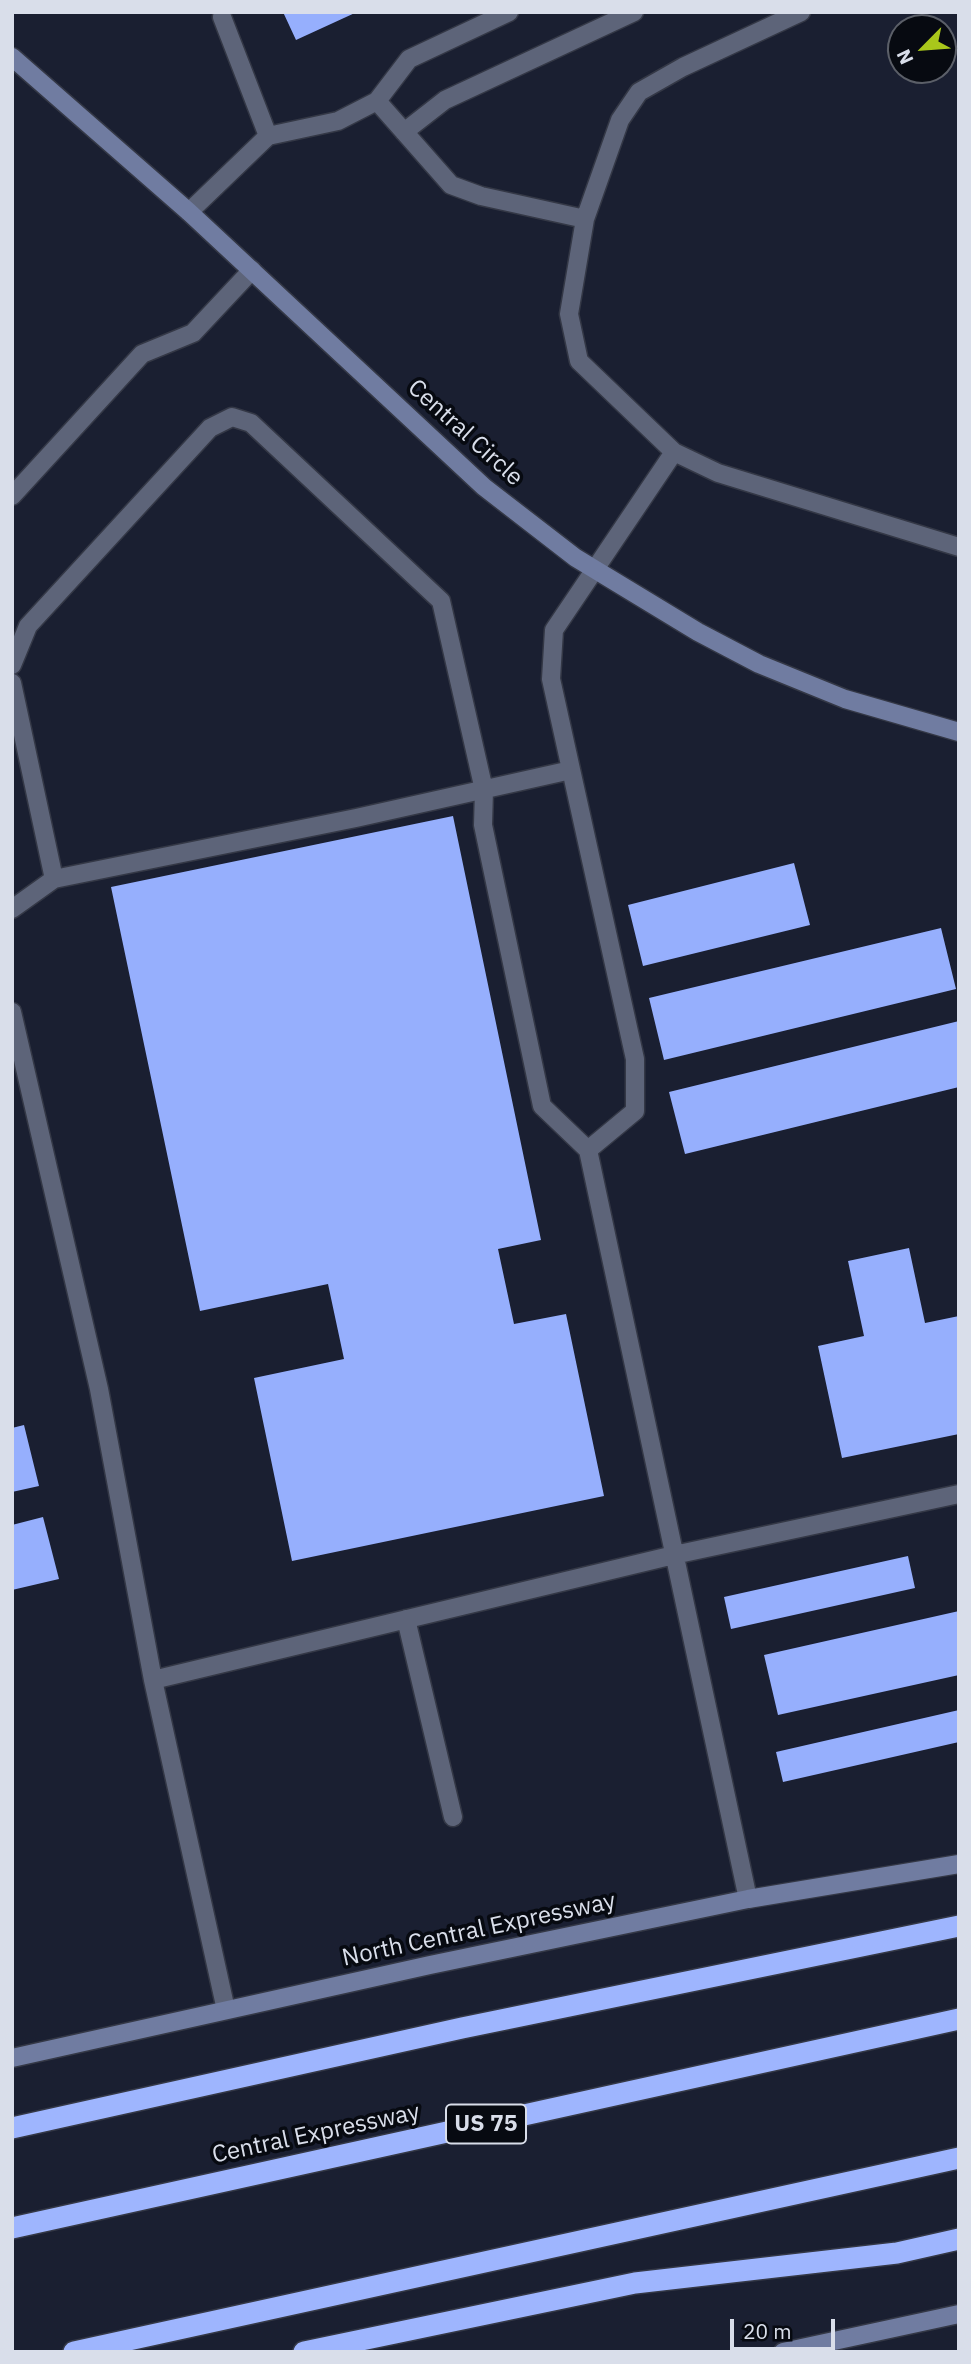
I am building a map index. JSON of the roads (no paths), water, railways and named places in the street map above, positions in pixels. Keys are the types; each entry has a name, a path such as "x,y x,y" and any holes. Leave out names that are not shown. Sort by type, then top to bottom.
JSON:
{"highway":[{"path":"12,2128 462,2028 959,1926"},
{"name":"Central Expressway","path":"12,2228 959,2019"},
{"path":"74,2352 959,2158"},
{"path":"304,2352 635,2283 897,2253 959,2239"}],"street":[{"name":"Central Circle","path":"12,57 189,212 484,487 594,569 698,632 759,664 845,699 959,732"},
{"name":"North Central Expressway","path":"12,2058 430,1965 748,1899 959,1864"},
{"path":"783,2352 959,2314"}],"lane":[{"path":"189,212 268,136 338,121 377,101 409,59 509,12"},
{"path":"404,132 445,100 634,12"},
{"path":"801,12 683,67 639,92 620,120 584,219 569,314 579,361 674,452 718,473 959,547"},
{"path":"222,17 268,136"},
{"path":"377,101 451,184 481,196 584,219"},
{"path":"12,496 142,354 193,333 252,270"},
{"path":"12,665 28,626 210,428 232,416 251,423 441,601 484,790 483,825 542,1106 588,1150 748,1899"},
{"path":"588,1150 635,1111 635,1059 551,678 554,629 674,452"},
{"path":"12,683 54,879"},
{"path":"12,909 54,879 356,818 571,770"},
{"path":"12,1012 99,1389 153,1679 226,2010"},
{"path":"153,1679 674,1555 959,1494"},
{"path":"406,1619 453,1817"}]}
